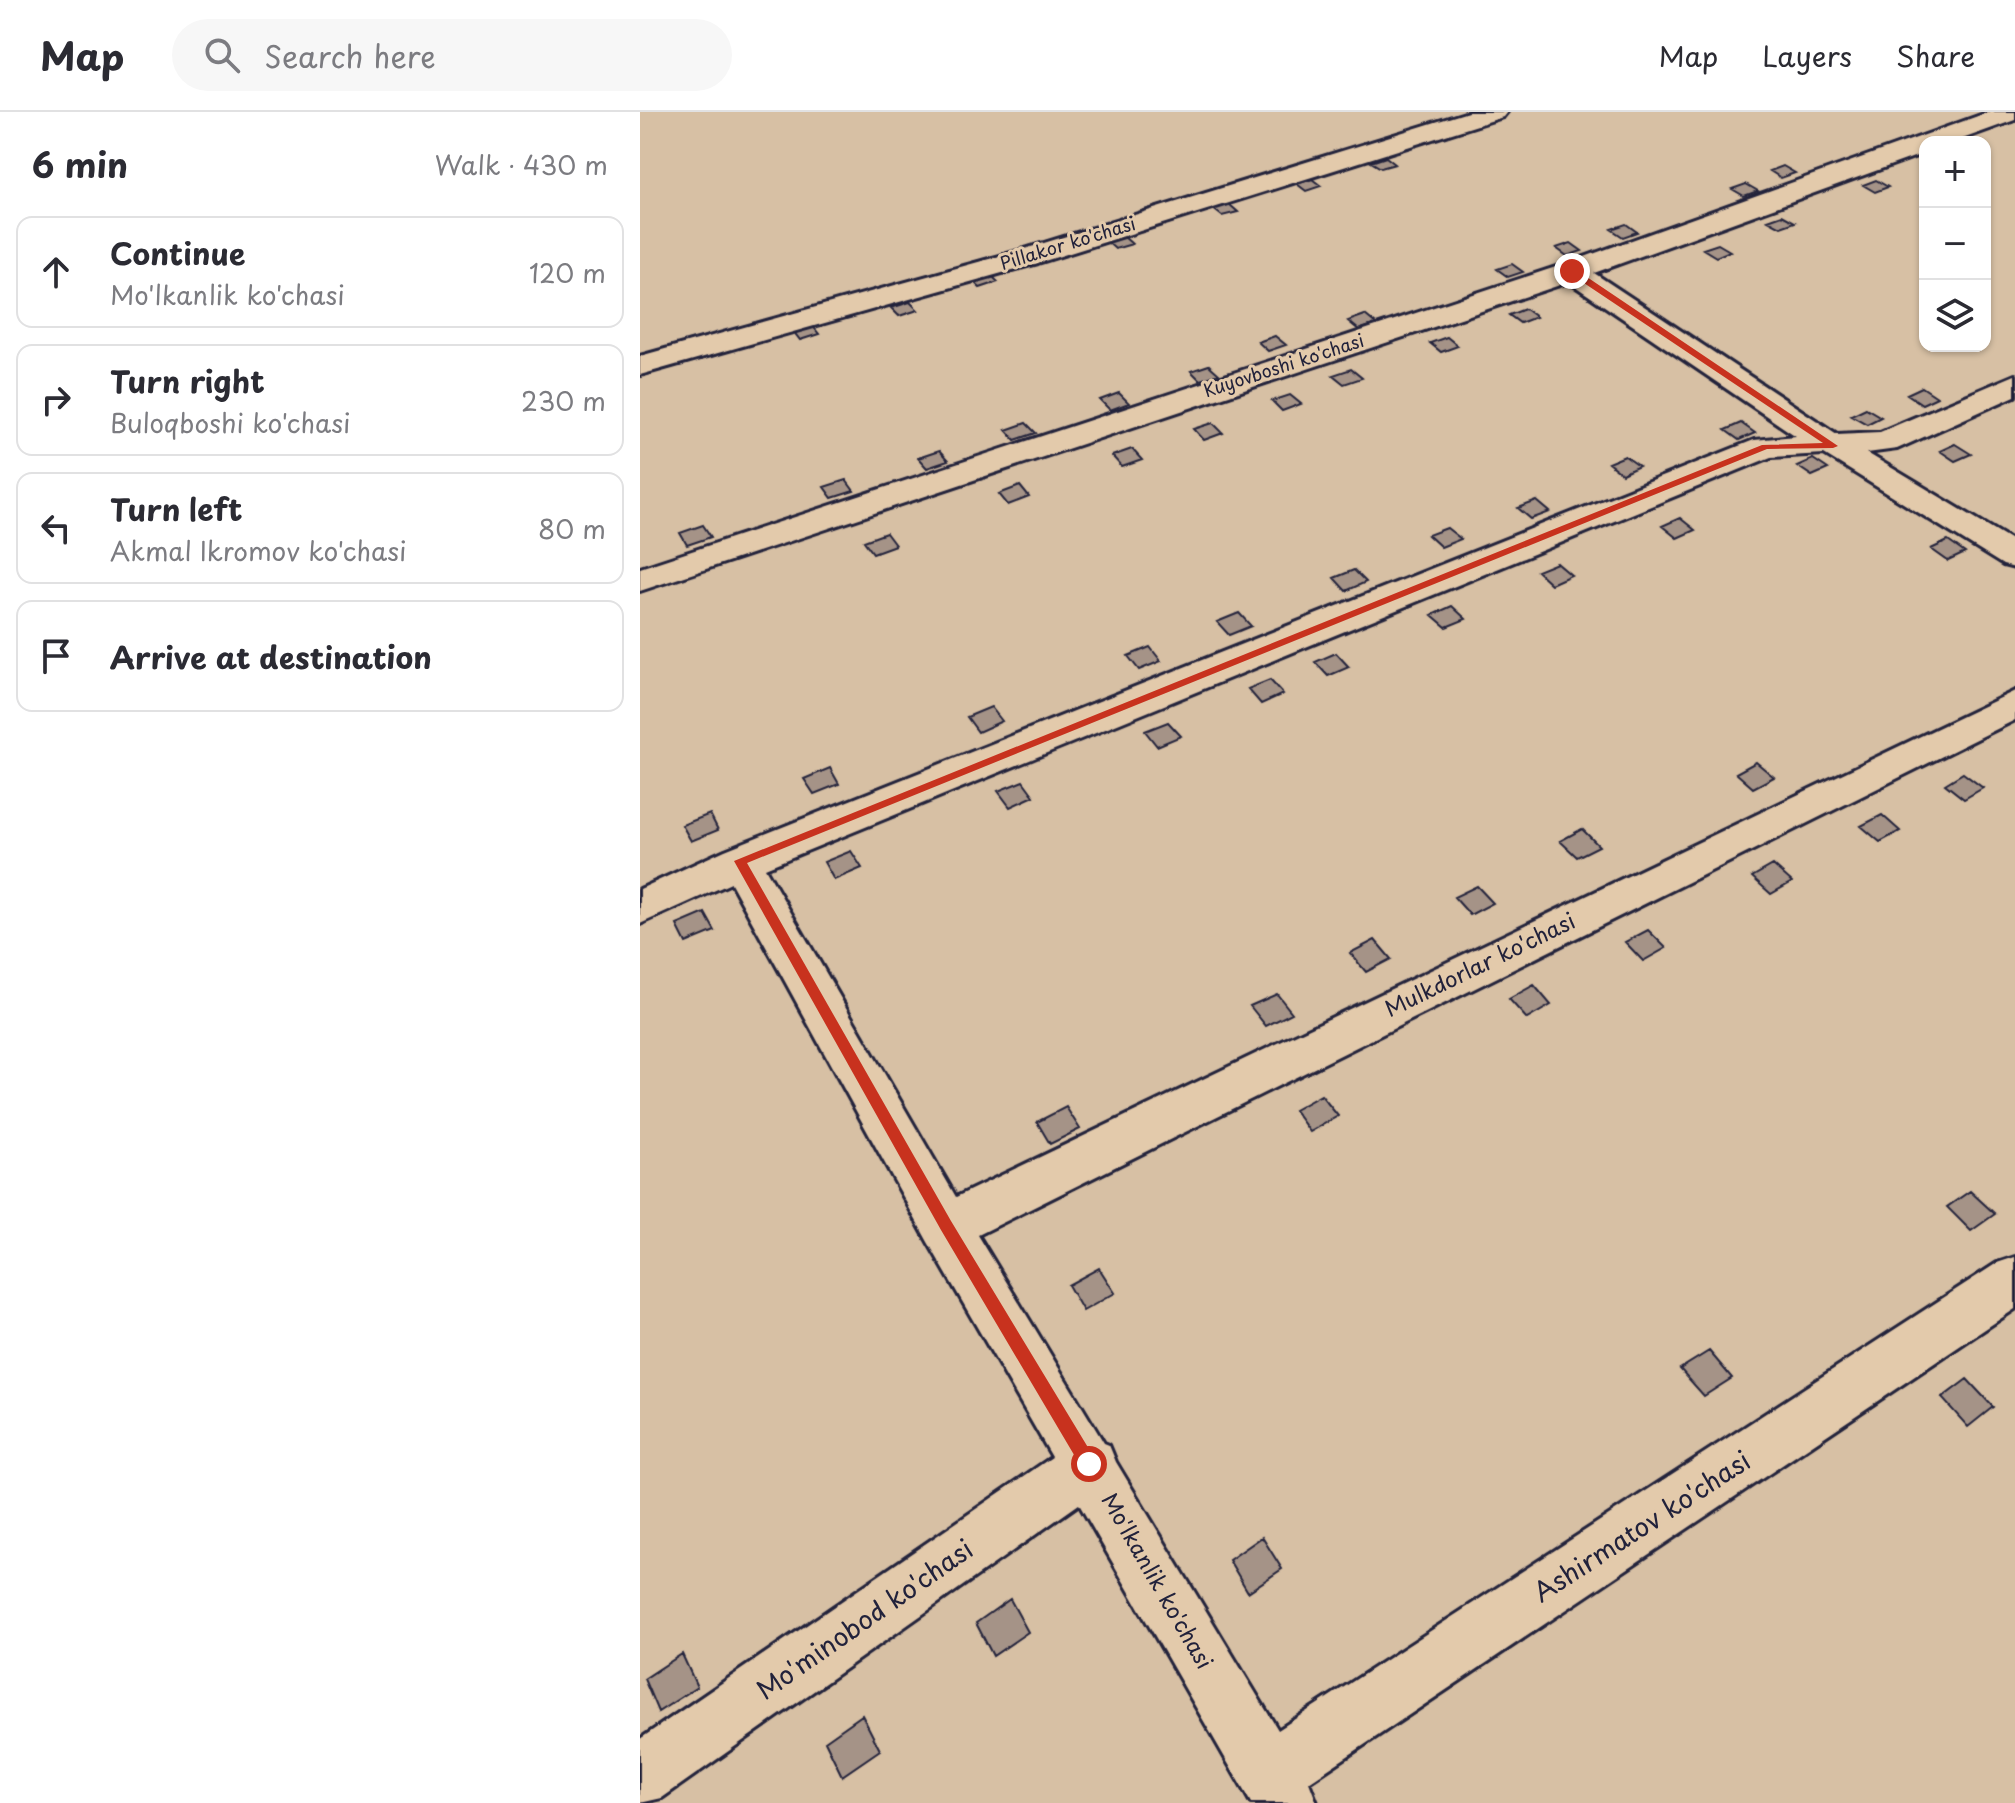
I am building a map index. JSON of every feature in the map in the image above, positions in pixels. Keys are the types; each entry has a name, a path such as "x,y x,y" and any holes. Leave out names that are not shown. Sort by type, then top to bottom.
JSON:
{"street":[{"name":"Pillakor ko'chasi","path":"640,366 1028,257 1494,112"},
{"name":"Kuyovboshi ko'chasi","path":"1946,136 2013,112"},
{"name":"Kuyovboshi ko'chasi","path":"640,580 1572,271 1919,146"},
{"path":"1572,271 1833,446 2015,557"},
{"path":"640,908 740,861 1766,447 1886,442 2015,384"},
{"name":"Mulkdorlar ko'chasi","path":"946,1226 2015,704"},
{"name":"Mo'lkanlik ko'chasi","path":"740,861 946,1226 1089,1464 1277,1788"},
{"name":"Ashirmatov ko'chasi","path":"1277,1788 2015,1280"},
{"name":"Mo'minobod ko'chasi","path":"640,1776 1089,1464"}],"building":[{"path":"1386,157 1395,164 1381,168 1371,162"},
{"path":"1783,166 1795,173 1781,178 1770,171"},
{"path":"1312,179 1321,186 1306,191 1297,184"},
{"path":"1876,180 1888,187 1875,192 1863,185"},
{"path":"1746,184 1758,191 1744,196 1732,189"},
{"path":"1229,204 1238,212 1222,216 1213,209"},
{"path":"1782,215 1795,222 1781,227 1768,220"},
{"path":"1626,224 1637,232 1623,237 1611,229"},
{"path":"1123,236 1132,244 1115,249 1106,241"},
{"path":"1571,243 1582,251 1567,256 1556,248"},
{"path":"1718,244 1730,251 1716,257 1703,249"},
{"path":"1512,264 1523,272 1508,277 1497,269"},
{"path":"990,274 998,282 980,288 972,280"},
{"path":"910,302 918,310 899,316 891,308"},
{"path":"1525,309 1536,317 1520,323 1509,315"},
{"path":"1365,315 1376,324 1359,330 1348,321"},
{"path":"812,325 819,334 800,340 793,331"},
{"path":"1275,336 1286,345 1268,351 1258,342"},
{"path":"1447,337 1458,346 1441,352 1430,343"},
{"path":"1209,365 1219,374 1200,380 1191,371"},
{"path":"1351,369 1362,378 1344,384 1333,375"},
{"path":"1922,387 1937,397 1922,404 1907,394"},
{"path":"1119,393 1129,403 1110,410 1100,400"},
{"path":"1290,395 1301,404 1282,411 1272,401"},
{"path":"1866,408 1881,417 1867,424 1851,415"},
{"path":"1026,423 1036,433 1015,440 1006,430"},
{"path":"1213,423 1223,433 1204,440 1194,429"},
{"path":"1741,423 1755,433 1739,440 1725,430"},
{"path":"1955,444 1971,454 1955,461 1940,451"},
{"path":"1132,449 1142,460 1122,467 1112,456"},
{"path":"939,451 948,461 927,468 918,458"},
{"path":"1625,456 1639,466 1622,474 1608,463"},
{"path":"1813,459 1828,469 1812,476 1797,466"},
{"path":"846,480 854,491 832,498 824,487"},
{"path":"1020,486 1029,497 1008,505 999,494"},
{"path":"1537,501 1550,512 1531,519 1518,508"},
{"path":"1680,518 1695,530 1677,538 1662,526"},
{"path":"703,525 711,537 687,545 680,533"},
{"path":"1447,528 1461,539 1441,547 1428,535"},
{"path":"886,533 895,545 873,553 864,541"},
{"path":"1948,541 1965,553 1948,561 1931,549"},
{"path":"1557,563 1571,575 1551,584 1537,571"},
{"path":"1354,570 1366,582 1346,591 1334,578"},
{"path":"1452,606 1466,619 1446,627 1432,615"},
{"path":"1239,613 1251,626 1229,635 1217,622"},
{"path":"1150,647 1161,661 1139,670 1128,656"},
{"path":"1336,653 1349,667 1328,676 1315,662"},
{"path":"1270,680 1283,694 1261,704 1248,689"},
{"path":"991,707 1002,721 978,732 967,717"},
{"path":"1168,722 1181,736 1157,746 1145,731"},
{"path":"1756,762 1774,777 1753,788 1736,773"},
{"path":"830,768 839,784 814,794 804,779"},
{"path":"1963,773 1983,788 1964,799 1945,784"},
{"path":"1023,781 1034,796 1010,807 998,791"},
{"path":"710,814 718,830 691,841 682,825"},
{"path":"1882,815 1900,831 1880,842 1861,826"},
{"path":"1582,829 1599,846 1577,857 1560,841"},
{"path":"851,851 862,868 834,880 824,862"},
{"path":"1773,865 1792,882 1771,894 1752,877"},
{"path":"1477,886 1493,903 1470,915 1454,897"},
{"path":"705,913 715,931 686,943 677,925"},
{"path":"1648,930 1666,948 1643,961 1625,942"},
{"path":"1375,940 1391,959 1366,972 1350,953"},
{"path":"1534,985 1551,1005 1527,1019 1509,999"},
{"path":"1277,994 1292,1013 1266,1026 1250,1006"},
{"path":"1321,1095 1338,1116 1310,1132 1294,1110"},
{"path":"1066,1107 1080,1129 1050,1144 1037,1122"},
{"path":"1970,1191 1995,1214 1971,1231 1947,1207"},
{"path":"1099,1268 1115,1293 1083,1311 1068,1285"},
{"path":"1709,1351 1732,1378 1704,1396 1680,1369"},
{"path":"1967,1379 1993,1407 1968,1427 1942,1398"},
{"path":"1262,1537 1282,1569 1248,1592 1229,1560"},
{"path":"1010,1599 1028,1632 993,1656 976,1623"},
{"path":"682,1654 697,1687 658,1712 644,1679"},
{"path":"862,1715 880,1750 842,1776 825,1741"}],"route":[{"path":"1089,1464 946,1226 740,861 1766,447 1833,446 1572,271"}]}
